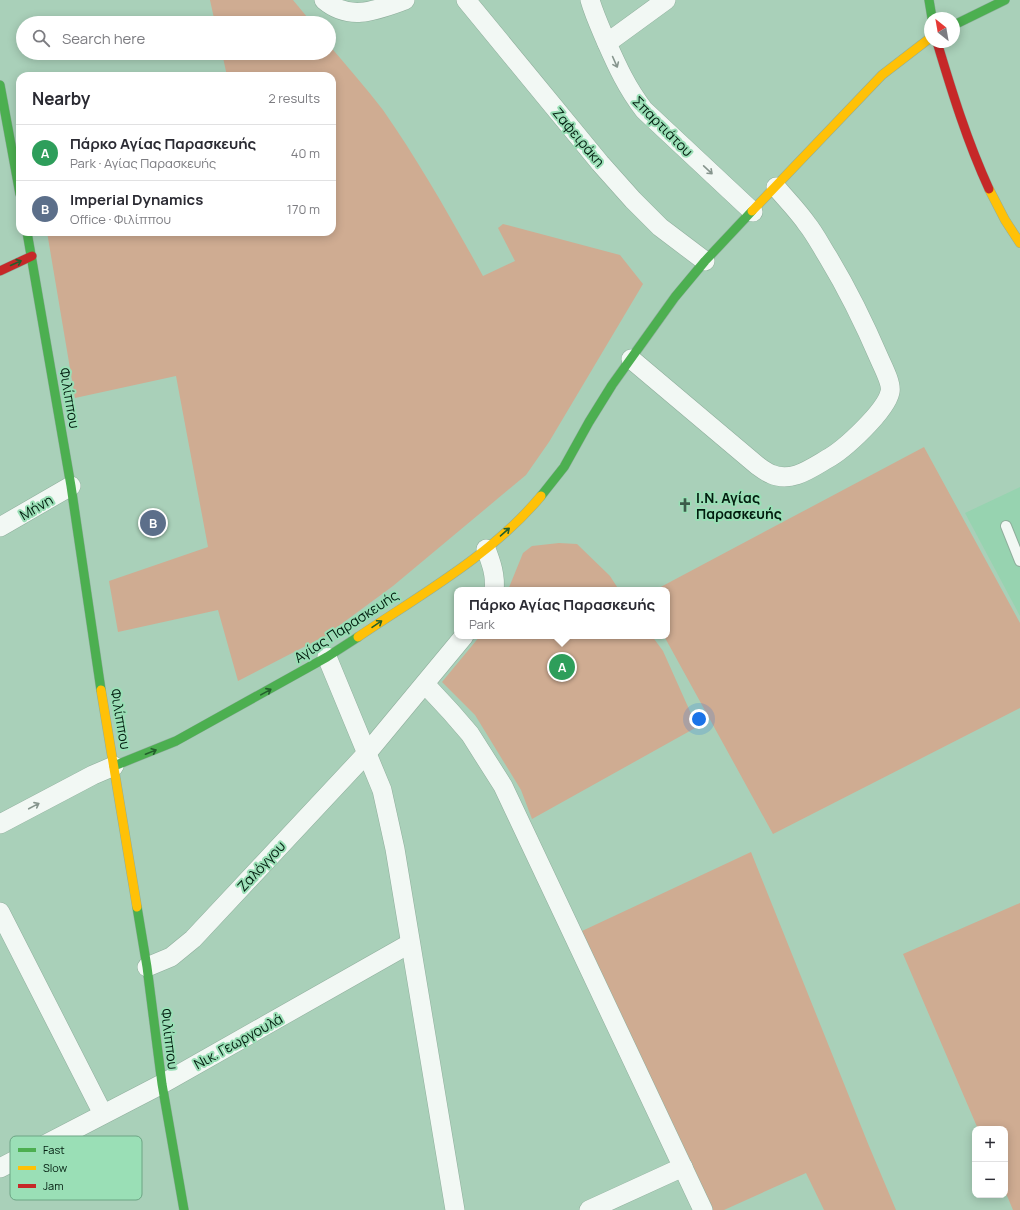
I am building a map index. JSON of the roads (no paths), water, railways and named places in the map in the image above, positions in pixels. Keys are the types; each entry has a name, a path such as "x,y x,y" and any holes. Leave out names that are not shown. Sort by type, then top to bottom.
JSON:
{"street":[{"path":"324,0 333,6 360,13 370,12 405,0"},
{"name":"Ζαφειράκη","path":"466,0 600,163 633,200 660,227 705,261"},
{"name":"Σπαρτιάτου","path":"590,0 607,43 631,94 644,110 753,212"},
{"path":"607,43 666,0"},
{"path":"929,0 931,12"},
{"path":"960,23 1006,0"},
{"name":"Αγίας Παρασκευής","path":"114,766 176,741 327,657 459,569 486,549 512,526 539,498 564,467 589,422 631,359 675,297 705,261 882,74 924,42"},
{"path":"939,48 962,123 984,179 1011,231 1020,243"},
{"path":"0,85 16,172"},
{"path":"631,359 758,466 770,474 780,477 792,477 836,454 848,445 876,416 891,391 887,375 845,285 808,224 776,187"},
{"name":"Φιλίππου","path":"28,236 71,486 99,675 147,967 162,1084 184,1210"},
{"path":"0,271 32,256"},
{"name":"Μήνη","path":"0,527 71,486"},
{"path":"486,549 492,564 494,587"},
{"name":"Ζαλόγγου","path":"147,967 171,956 193,938 367,753 462,639"},
{"path":"327,657 382,790 395,849 454,1210"},
{"path":"425,684 470,734 503,786 702,1210"},
{"path":"0,824 88,777 114,766"},
{"path":"0,912 102,1114"},
{"name":"Νικ. Γεωργουλά","path":"60,1136 162,1084 410,944"},
{"name":"Νικ. Γεωργουλά","path":"0,1168 10,1163"},
{"path":"588,1210 682,1167"}],"lane":[{"path":"1006,526 1020,561"}],"place":[{"name":"Ι.Ν. Αγίας Παρασκευής","path":"685,505"},
{"name":"Imperial Dynamics","path":"153,523"},
{"name":"Πάρκο Αγίας Παρασκευής","path":"562,667"}]}
